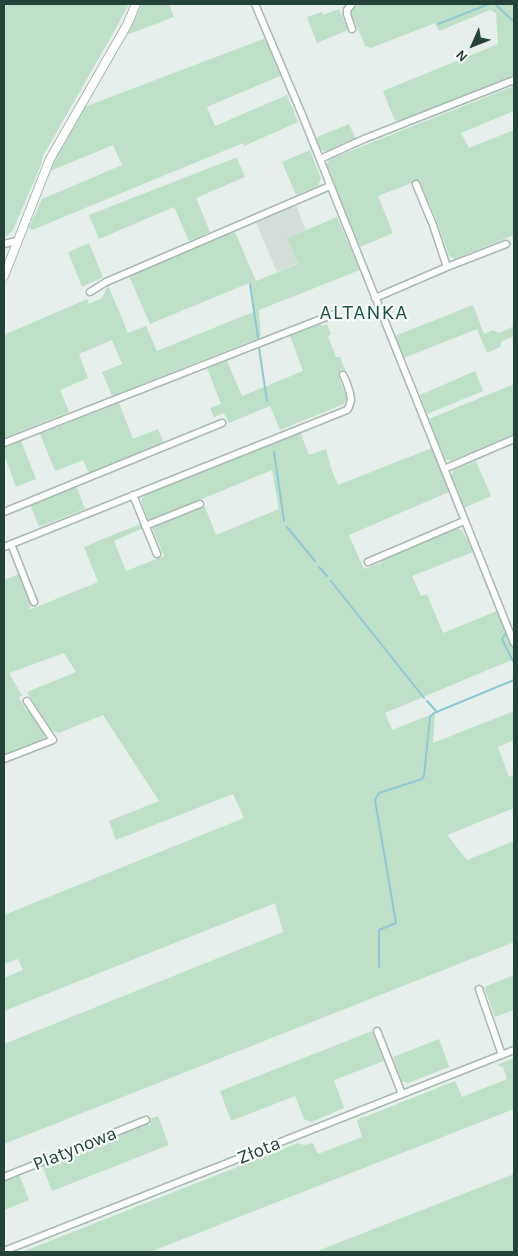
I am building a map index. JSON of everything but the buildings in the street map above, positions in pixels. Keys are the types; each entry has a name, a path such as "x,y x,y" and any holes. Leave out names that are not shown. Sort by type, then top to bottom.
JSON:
{"street":[{"path":"4,276 54,149 127,25 136,4"},
{"path":"255,4 320,159 514,642"},
{"path":"352,4 347,14 352,29"},
{"path":"320,159 364,139 514,80"},
{"path":"416,184 433,225 447,267"},
{"path":"90,292 106,282 330,186"},
{"path":"4,244 17,241"},
{"path":"375,298 506,244"},
{"path":"4,443 334,314"},
{"path":"4,547 346,410 351,400 343,376"},
{"path":"4,512 222,423"},
{"path":"444,469 514,439"},
{"path":"133,495 157,554"},
{"path":"146,526 200,504"},
{"path":"368,562 464,521"},
{"path":"11,544 34,602"},
{"path":"4,759 53,740 27,701"},
{"path":"479,990 502,1055"},
{"path":"377,1031 402,1094"},
{"name":"Złota","path":"4,1251 514,1050"},
{"name":"Platynowa","path":"4,1177 146,1120"}],"shaded area":[{"path":"296,205 306,230 287,238 298,264 277,272 256,223"}],"green space":[{"path":"4,4 129,4 43,156 41,165 13,230 6,237 4,236"},
{"path":"142,4 169,4 174,17 126,35 137,16"},
{"path":"363,4 514,4 514,76 401,122 394,119 383,91 498,44 496,13 490,10 439,31 435,23 371,48 365,46 351,13 353,8"},
{"path":"339,9 348,30 317,43 307,17 322,12 323,15"},
{"path":"266,38 282,75 207,107 215,126 287,95 298,122 244,146 243,143 32,230 29,227 42,199 122,165 113,145 50,171 56,156 84,107"},
{"path":"514,86 514,111 461,133 469,148 514,130 514,235 455,259 449,256 435,216 419,180 378,196 393,233 360,247 326,165 330,159"},
{"path":"349,124 356,139 325,152 320,149 315,138"},
{"path":"310,150 321,178 318,186 296,195 282,162"},
{"path":"237,158 245,177 196,198 210,232 189,241 174,207 99,239 89,215"},
{"path":"337,217 360,270 259,310 261,337 112,396 102,372 122,364 112,340 79,354 88,378 60,390 69,412 4,438 4,335 87,299 89,304 102,298 108,285 128,333 146,326 157,351 253,312 249,283 150,324 129,276 235,232 256,281 298,264 287,238"},
{"path":"89,243 103,277 82,287 68,252"},
{"path":"473,305 484,334 493,330 499,333 514,326 514,336 502,341 500,347 487,353 477,329 404,358 395,336"},
{"path":"320,324 323,326 327,324 331,334 328,336 336,357 340,357 346,372 338,375 347,398 344,404 280,430 270,406 229,423 224,413 214,417 210,408 221,404 207,368 227,361 242,396 303,371 290,336"},
{"path":"475,371 483,391 427,414 420,395"},
{"path":"514,384 514,434 450,461 445,459 429,419"},
{"path":"119,403 133,439 158,429 164,443 89,474 83,460 55,471 40,434"},
{"path":"300,432 309,455 326,449 338,485 432,448 449,492 349,535 364,569 380,563 384,558 457,528 462,530 473,552 412,576 421,596 427,594 443,633 497,611 514,650 514,659 385,713 392,730 435,713 433,743 514,711 514,740 498,747 509,777 514,775 514,808 447,835 467,860 514,841 514,942 4,1144 4,1044 283,932 275,903 4,1011 4,978 23,970 18,959 4,964 4,915 244,818 233,794 116,840 109,821 159,801 103,715 59,733 53,731 46,722 27,692 76,672 64,653 9,673 22,695 19,698 27,711 30,710 46,734 44,740 4,756 4,580 19,574 31,604 29,610 98,582 84,547 110,536 141,524 143,528 114,541 126,571 164,556 152,528 154,525 201,506 205,507 216,535 279,509 272,470 149,521 141,501 144,495"},
{"path":"21,441 36,479 16,487 4,454 4,448"},
{"path":"476,461 491,496 464,508 451,475 454,470"},
{"path":"76,485 85,509 39,527 30,504"},
{"path":"514,975 514,1010 495,1017 484,987"},
{"path":"372,1031 384,1061 334,1080 344,1108 311,1122 304,1119 295,1096 231,1121 220,1091"},
{"path":"439,1039 449,1067 408,1083 402,1081 393,1057"},
{"path":"514,1058 514,1109 150,1252 22,1252 298,1143 304,1145 313,1143 318,1154 362,1137 357,1120 455,1081 462,1097 507,1079 503,1067 497,1065"},
{"path":"158,1116 169,1145 52,1191 42,1165 146,1124 151,1126 149,1119"},
{"path":"19,1174 29,1200 4,1210 4,1180"},
{"path":"514,1174 514,1252 315,1252"}],"waterway":[{"path":"438,24 489,4"},
{"path":"495,4 514,22"},
{"path":"250,284 258,338"},
{"path":"259,348 267,401"},
{"path":"274,452 284,521"},
{"path":"287,527 315,561"},
{"path":"319,567 327,576"},
{"path":"331,581 424,698"},
{"path":"506,633 502,639 513,661"},
{"path":"379,967 379,930 396,923 375,800 379,793 422,779 424,776 430,717 434,713 514,680"},
{"path":"427,701 436,711"}],"district":[{"name":"ALTANKA","path":"364,313"}]}
